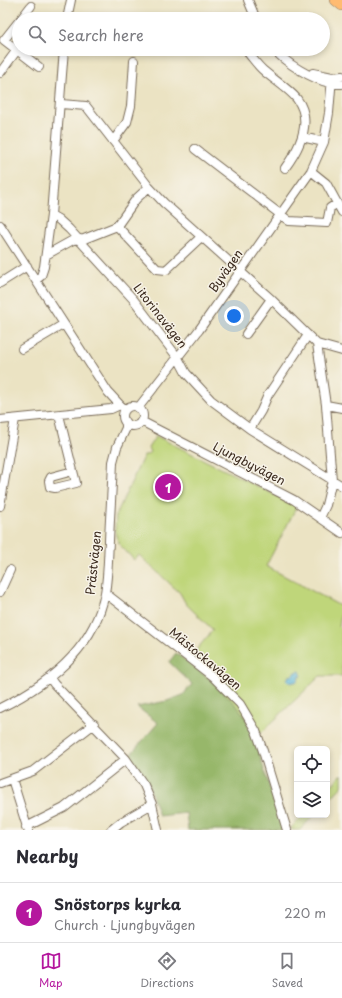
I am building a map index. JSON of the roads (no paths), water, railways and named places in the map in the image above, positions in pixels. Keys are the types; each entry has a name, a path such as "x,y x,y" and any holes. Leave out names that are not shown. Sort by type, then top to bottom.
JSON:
{"highway":[{"path":"336,0 342,5"}],"street":[{"path":"68,12 71,0"},
{"path":"248,0 253,12"},
{"path":"26,12 31,6"},
{"path":"12,30 4,40 12,46"},
{"path":"0,73 13,56"},
{"path":"25,56 39,67"},
{"path":"36,280 42,274 51,215 63,56"},
{"path":"251,56 262,70 291,93 299,103 303,113 304,124 302,137 295,154 285,168"},
{"path":"282,56 297,68 317,79 331,80 342,84"},
{"path":"113,141 127,122 130,111 134,61"},
{"path":"331,80 342,76"},
{"name":"Byvägen","path":"138,408 178,358 241,272 311,171 324,142 329,113 331,80"},
{"path":"60,104 86,106 164,203 271,299 317,344 342,351"},
{"path":"302,137 324,142"},
{"path":"195,149 289,221 327,223 330,208 336,204"},
{"path":"311,171 326,183 336,204 342,212"},
{"path":"46,255 73,240 84,239 118,226 136,199 150,187"},
{"name":"Litorinavägen","path":"51,215 58,219 79,239 133,299 178,358 186,373 211,400 250,429 342,486"},
{"path":"0,225 108,392 122,407 122,417 126,424 134,427 142,421 142,414 138,408 132,406 122,407 111,409 59,415 0,420"},
{"path":"118,226 157,269 166,270 201,237"},
{"path":"0,284 26,266"},
{"path":"246,334 271,299"},
{"path":"22,349 64,324"},
{"path":"250,429 261,411 268,395 308,335"},
{"path":"317,344 326,405 332,480 326,505 320,518"},
{"path":"326,405 342,408"},
{"path":"59,415 73,471"},
{"path":"0,506 15,419"},
{"name":"Ljungbyvägen","path":"142,421 306,507 342,533"},
{"name":"Prästvägen","path":"0,708 26,694 50,678 68,662 80,649 94,623 105,593 113,462 117,447 126,428 126,424"},
{"path":"0,592 10,570"},
{"name":"Mästockavägen","path":"105,593 212,676 240,704 256,731 287,830"},
{"path":"50,678 126,759 144,785 152,804 158,830"},
{"path":"0,783 33,771 94,724"},
{"path":"12,779 27,828 64,808 126,759"},
{"path":"111,830 121,822 152,804"}],"water":[{"path":"300,671 302,676 299,677 298,681 291,683 287,681 289,676"}],"place":[{"name":"Snöstorps kyrka","path":"168,487"}]}
